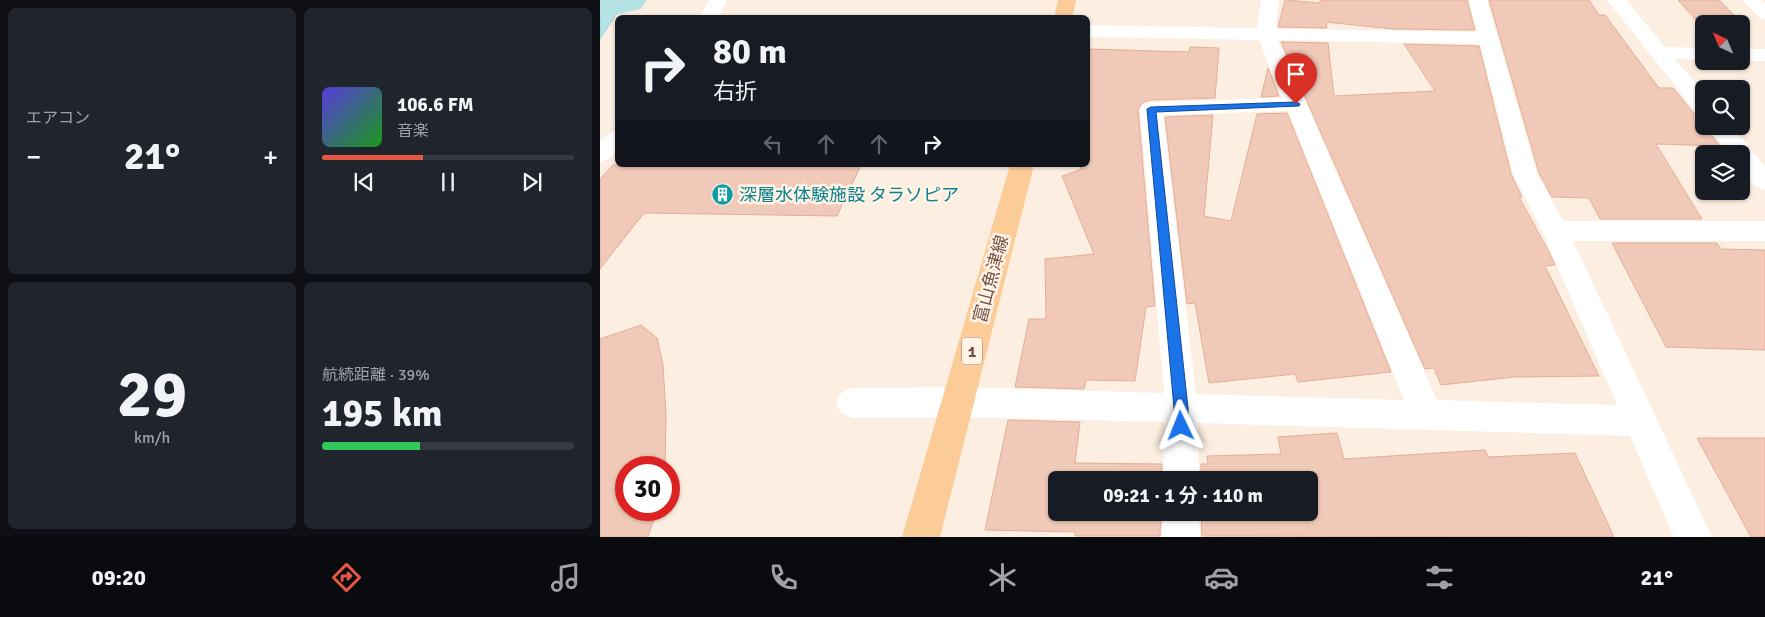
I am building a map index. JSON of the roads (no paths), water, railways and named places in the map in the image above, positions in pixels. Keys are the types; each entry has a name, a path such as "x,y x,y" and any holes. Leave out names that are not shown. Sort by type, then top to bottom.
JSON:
{"main road":[{"path":"1064,15 1067,0"},
{"name":"富山魚津線","path":"921,537 1021,167"}],"street":[{"path":"710,15 718,0"},
{"path":"1270,0 1266,34 1427,415"},
{"path":"1478,0 1525,174 1555,231 1693,537"},
{"path":"1616,0 1695,96"},
{"path":"1751,0 1765,13"},
{"path":"1090,31 1488,38"},
{"path":"1660,53 1695,54"},
{"path":"1750,55 1765,55"},
{"path":"1181,471 1181,408 1151,109 1296,104"},
{"path":"1726,135 1765,182"},
{"path":"600,154 615,141"},
{"path":"1555,231 1765,231"},
{"path":"852,403 958,402 1640,421"},
{"path":"1181,521 1181,537"}],"water":[{"path":"625,1 600,39 600,6"}],"waterway":[{"path":"600,5 625,0"}],"place":[{"name":"深層水体験施設 タラソピア","path":"723,195"}]}
